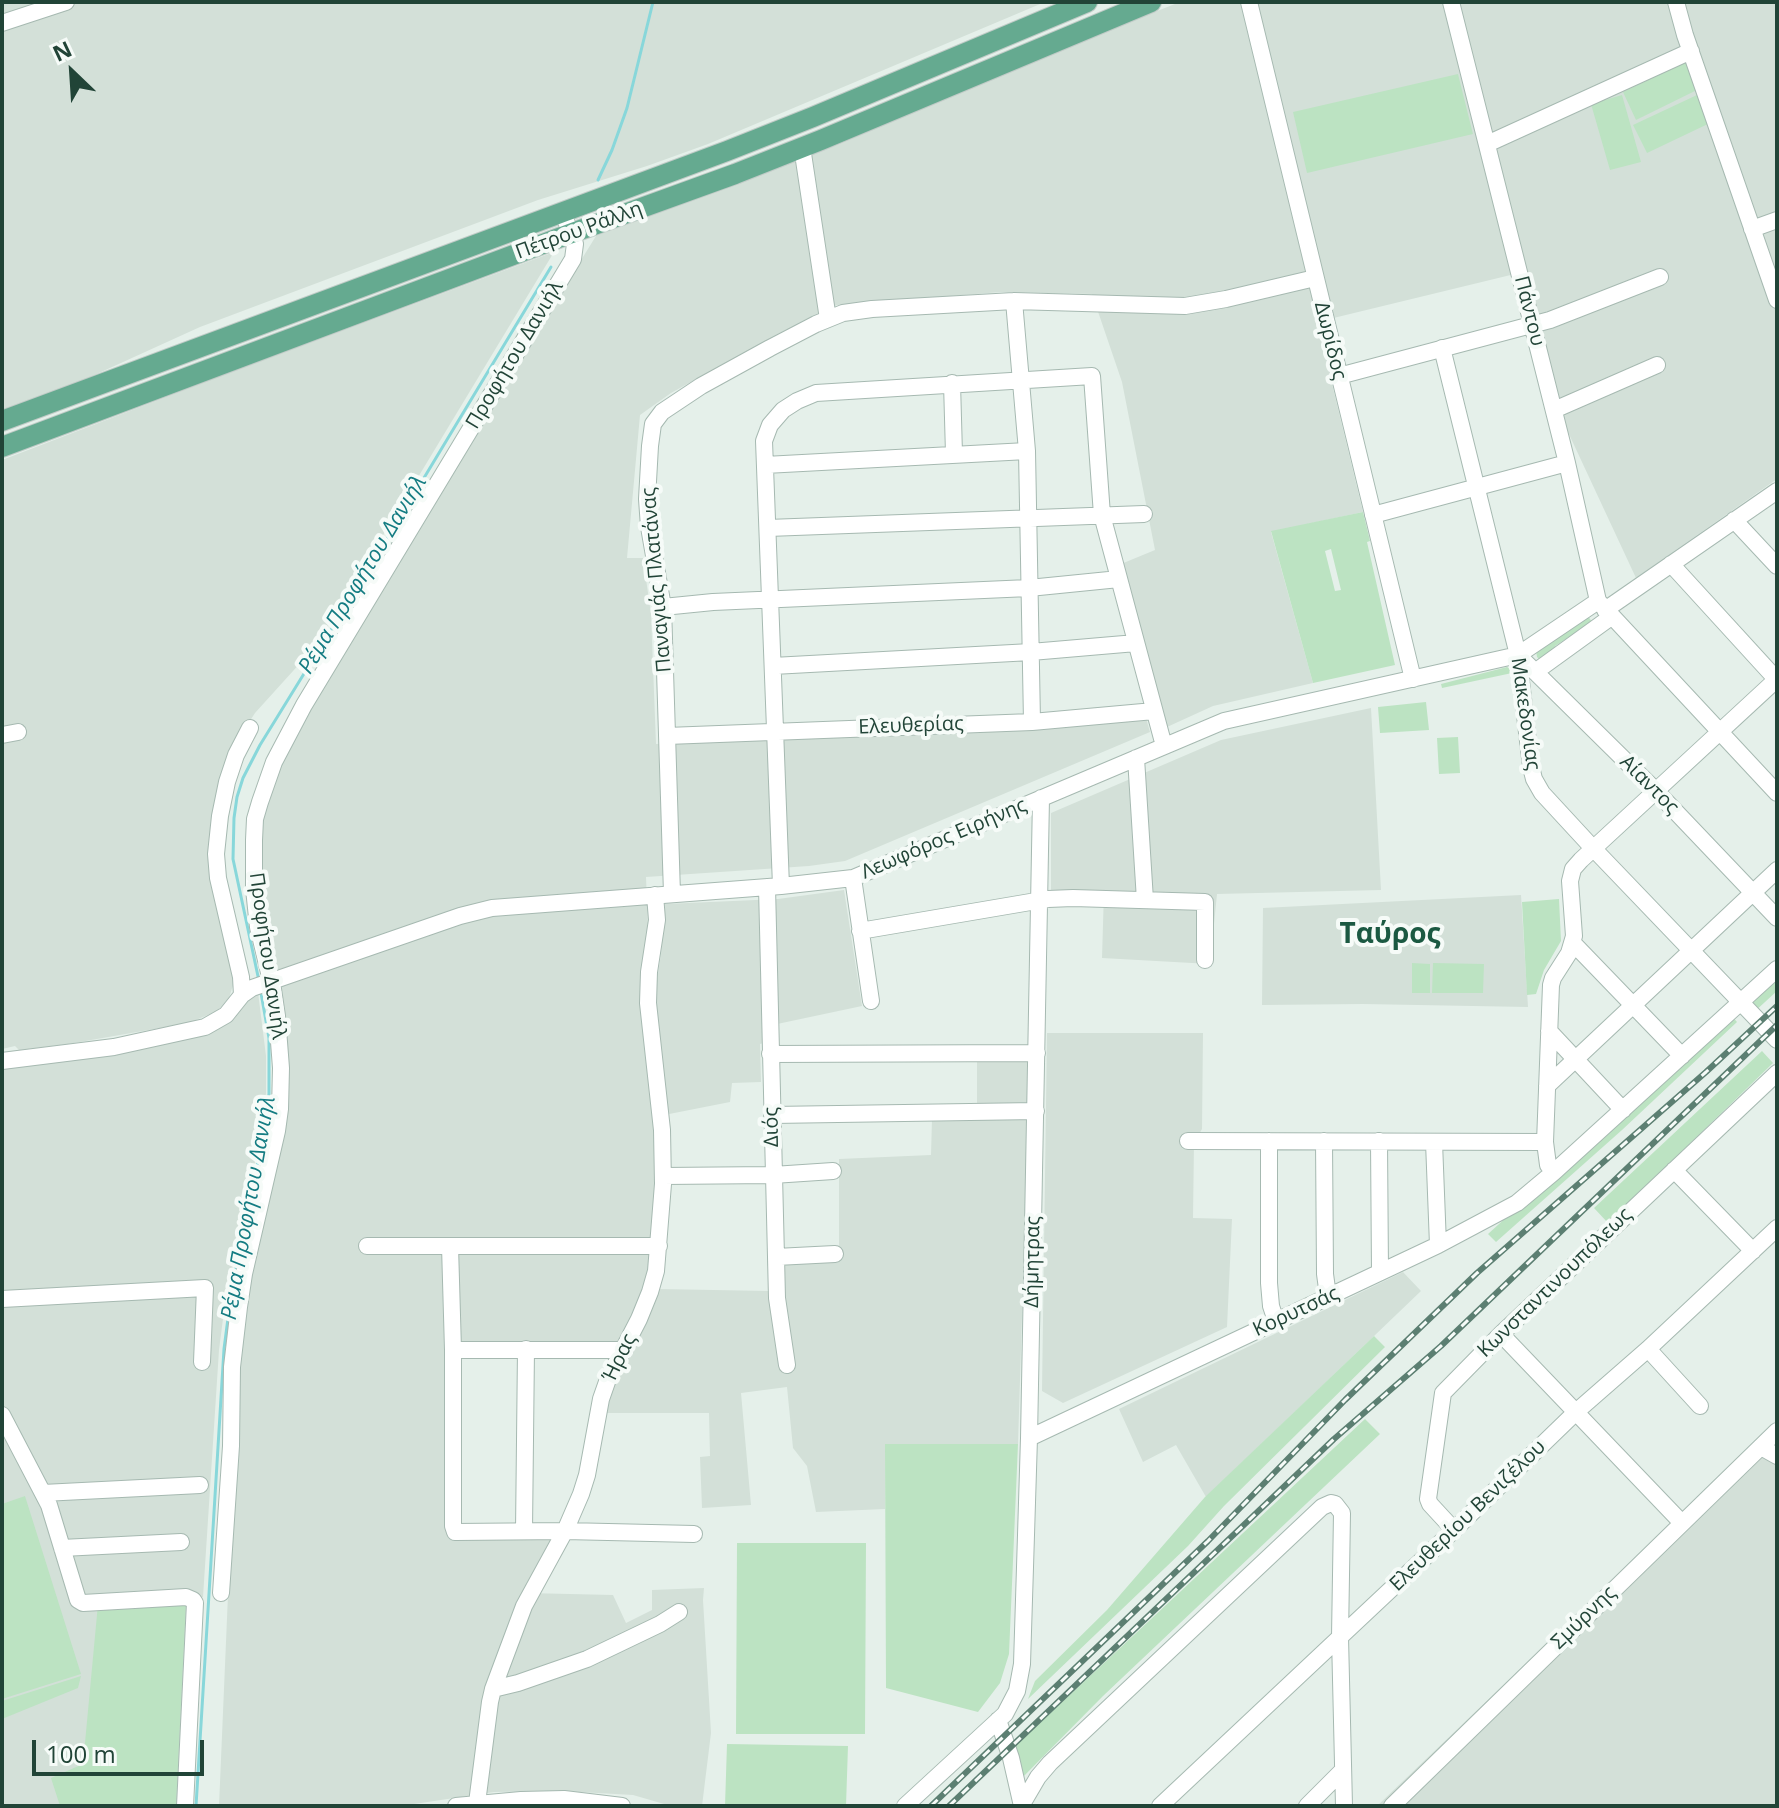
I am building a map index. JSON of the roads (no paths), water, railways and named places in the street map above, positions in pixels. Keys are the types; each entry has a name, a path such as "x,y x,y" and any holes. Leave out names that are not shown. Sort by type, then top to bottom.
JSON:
{"main road":[{"name":"Πέτρου Ράλλη","path":"2,421 813,117 1087,2"},
{"name":"Πέτρου Ράλλη","path":"2,447 802,147 1151,2"}],"street":[{"path":"2,23 66,2"},
{"name":"Δωρίδος","path":"1249,2 1413,679"},
{"name":"Πάντου","path":"1451,2 1605,609"},
{"path":"1676,2 1777,300"},
{"path":"1487,144 1691,51"},
{"path":"802,147 828,319 843,313 872,309 1014,301 1185,306 1315,278"},
{"path":"562,211 572,233"},
{"path":"1752,229 1777,220"},
{"name":"Προφήτου Δανιήλ","path":"221,1593 231,1446 232,1367 239,1307 280,1109 280,1042 258,987 253,864 255,819 274,762 324,671 573,259 575,244 572,233"},
{"path":"1339,376 1566,314 1660,277"},
{"path":"1014,301 1027,451 1032,722"},
{"name":"Παναγιάς Πλατάνας","path":"672,894 663,607 648,512 653,424 669,406 701,386 828,319"},
{"name":"Μακεδονίας","path":"1442,348 1518,655 1534,779 1542,793 1777,1040"},
{"path":"1554,410 1657,365"},
{"path":"954,454 952,383 1092,376 1102,515 1164,746"},
{"name":"Διός","path":"787,1365 778,1312 773,1175 770,1054 775,731 764,441 775,418 797,401 816,393 952,383"},
{"path":"765,465 1027,451"},
{"path":"1373,515 1567,463"},
{"path":"1518,655 1605,609 1777,491"},
{"path":"768,528 1144,514"},
{"path":"1734,520 1777,566"},
{"path":"1671,564 1777,679 1581,860 1571,875 1573,943 1551,985 1545,1142 1548,1165 1554,1172 1777,969"},
{"path":"663,607 770,599 1029,588 1119,579"},
{"path":"1535,672 1605,609"},
{"path":"1605,609 1777,793"},
{"path":"773,666 1136,643"},
{"name":"Λεωφόρος Ειρήνης","path":"2,1061 103,1049 196,1029 222,1018 258,987 482,910 853,878 1233,719 1518,655"},
{"name":"Αίαντος","path":"1518,655 1656,791 1777,918"},
{"name":"Ελευθερίας","path":"667,736 1032,722 1154,711"},
{"path":"250,728 227,782 216,854 218,878 241,977 258,987"},
{"path":"1136,758 1145,900"},
{"name":"Δήμητρας","path":"905,1806 1005,1714 1017,1691 1022,1664 1041,798"},
{"path":"1547,1086 1777,870"},
{"path":"853,878 871,1001"},
{"name":"Ήρας","path":"477,1803 493,1689 524,1606 565,1531 587,1475 601,1399 650,1292 656,1271 663,1176 662,1130 648,1003 657,920 655,895"},
{"path":"860,931 1073,898 1205,902 1205,960"},
{"path":"1573,943 1682,1056"},
{"path":"1549,1031 1623,1110"},
{"path":"770,1054 1037,1053"},
{"name":"Κωνσταντινουπόλεως","path":"1454,1530 1428,1499 1443,1393 1501,1334 1777,1073"},
{"path":"772,1115 1036,1111"},
{"path":"1188,1141 1545,1142"},
{"path":"1269,1141 1269,1283 1276,1321"},
{"path":"1324,1141 1325,1274 1328,1296"},
{"path":"1379,1141 1380,1272"},
{"path":"1434,1142 1438,1245"},
{"path":"1674,1170 1753,1251"},
{"path":"663,1176 833,1171"},
{"name":"Κορυτσάς","path":"1029,1438 1438,1245 1517,1203 1554,1172"},
{"name":"Ελευθερίου Βενιζέλου","path":"1160,1806 1577,1411 1777,1228"},
{"path":"367,1246 659,1246"},
{"path":"450,1246 455,1532 694,1534"},
{"path":"776,1257 835,1254"},
{"path":"2,1299 205,1288 202,1362"},
{"path":"1501,1334 1682,1523"},
{"path":"524,1531 526,1349"},
{"path":"1648,1349 1700,1406"},
{"path":"453,1350 625,1350"},
{"path":"2,1415 53,1516 78,1600 83,1603 186,1597 195,1603 185,1806"},
{"name":"Σμύρνης","path":"1392,1806 1777,1431"},
{"path":"1761,1447 1777,1456"},
{"path":"43,1493 200,1485"},
{"path":"1022,1806 1038,1777 1050,1763 1326,1504 1335,1504 1342,1513 1340,1637 1344,1806"},
{"path":"62,1548 181,1542"},
{"path":"493,1689 587,1659 679,1612"},
{"path":"998,1720 1022,1806"},
{"path":"1307,1806 1343,1770"},
{"path":"456,1806 564,1799 622,1806"}],"waterway":[{"name":"Ρέμα Προφήτου Δανιήλ","path":"598,180 627,108 653,2"},
{"name":"Ρέμα Προφήτου Δανιήλ","path":"259,981 233,859 234,818 243,778 260,745 551,267"},
{"name":"Ρέμα Προφήτου Δανιήλ","path":"196,1806 224,1349 269,1094 269,1038 261,993"}],"railway":[{"path":"931,1806 1208,1541 1345,1400 1477,1273 1777,1006"},
{"path":"949,1806 1334,1439 1441,1346 1777,1025"}],"district":[{"name":"Ταύρος","path":"1390,935"}]}
